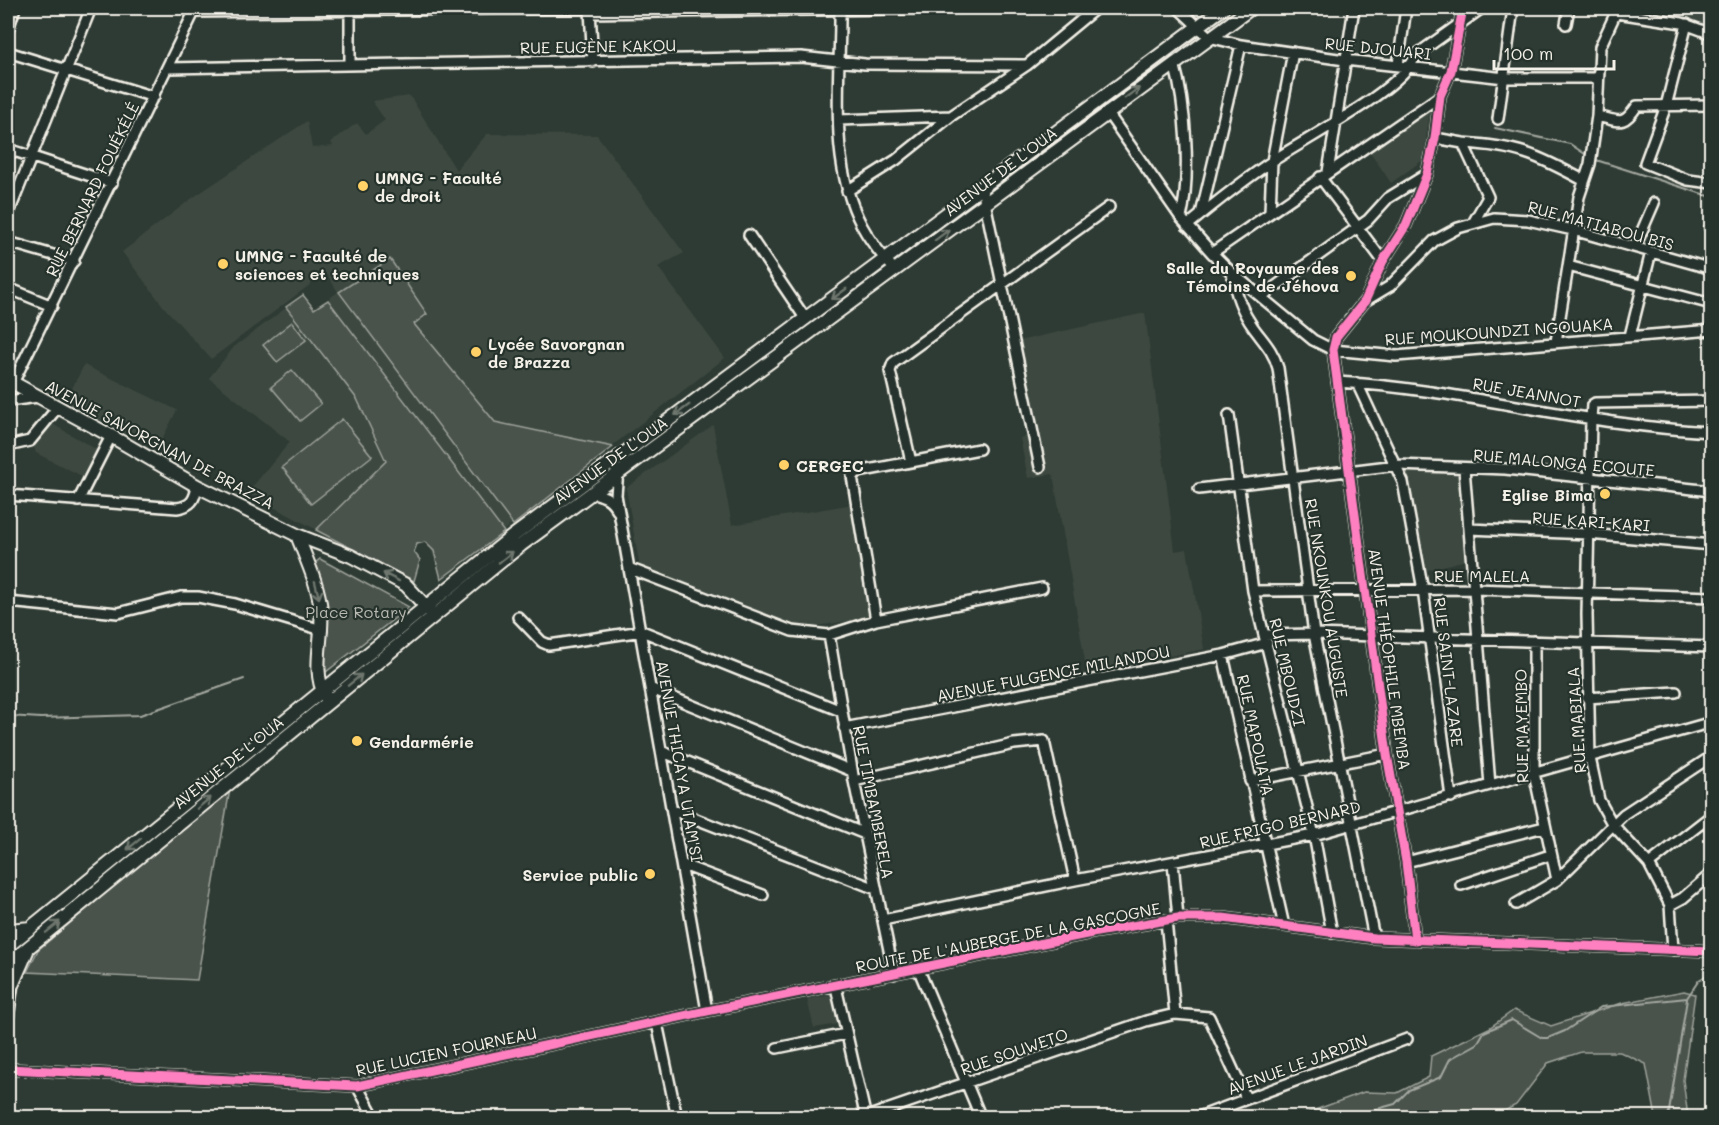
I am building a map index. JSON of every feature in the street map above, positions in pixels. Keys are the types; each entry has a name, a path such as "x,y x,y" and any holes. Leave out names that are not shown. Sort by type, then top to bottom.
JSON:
{"main road":[{"name":"AVENUE DE L'OUA","path":"9,961 325,696 587,488 613,461 1223,8"},
{"name":"AVENUE DE L'OUA","path":"430,611 440,594 587,488 620,473 1251,8"},
{"name":"AVENUE SAVORGNAN DE BRAZZA","path":"9,386 58,407 196,486 297,535 351,556 413,590 430,611"},
{"path":"297,535 317,587 322,630 317,673 297,712"},
{"path":"413,590 440,594"},
{"path":"317,673 325,696"},
{"name":"AVENUE DE L'OUA","path":"8,946 297,712 325,696"},
{"path":"8,930 32,928"},
{"path":"13,983 28,947"}],"street":[{"path":"8,30 15,8"},
{"path":"8,215 65,68 91,8"},
{"path":"195,10 967,8"},
{"path":"1056,8 1094,9"},
{"name":"RUE DJOUARI","path":"1178,8 1209,37 1241,45 1345,60 1505,78 1598,78"},
{"path":"1354,8 1338,119 1324,175 1383,261"},
{"path":"1398,65 1406,8"},
{"path":"1332,350 1338,333 1365,301 1383,261 1406,225 1426,174 1435,138 1440,96 1451,71 1463,8"},
{"path":"1174,63 1184,112 1184,222 1201,214 1272,161 1380,93 1411,67 1416,55 1482,8"},
{"path":"1498,118 1513,8"},
{"path":"1566,24 1569,8"},
{"path":"350,9 350,63"},
{"path":"840,9 839,120 842,164 847,191 862,226 895,270"},
{"path":"847,191 896,160 951,116 1027,65 1094,9"},
{"name":"RUE BERNARD FOUÉKÉLÉ","path":"9,386 52,306 195,10"},
{"path":"590,10 593,62"},
{"path":"1556,342 1573,230 1583,180 1593,149 1600,47 1618,10 1687,24 1712,34"},
{"path":"1687,24 1666,106 1646,164 1688,180 1712,183"},
{"path":"1201,214 1241,45"},
{"path":"8,52 154,97"},
{"path":"1270,212 1272,161 1293,52"},
{"name":"RUE EUGÈNE KAKOU","path":"168,68 350,63 593,62 801,57 840,63 1027,65"},
{"path":"1212,254 1440,96"},
{"path":"1597,116 1622,122 1629,118 1637,106 1712,105"},
{"name":"RUE MOUKOUNDZI NGOUAKA","path":"1107,112 1184,222 1212,254 1314,340 1332,350 1396,356 1712,330"},
{"path":"839,120 951,116"},
{"path":"1435,138 1515,148 1543,158 1583,180"},
{"path":"1463,143 1488,197 1473,223"},
{"path":"8,149 112,183"},
{"path":"1262,297 1359,226 1388,198 1426,174"},
{"path":"982,188 1040,467"},
{"path":"1635,247 1654,203"},
{"path":"911,462 890,371 891,365 1109,207"},
{"name":"RUE MATIABOU BIS","path":"1365,301 1390,286 1434,241 1473,223 1507,217 1573,230 1712,269"},
{"path":"749,236 805,318"},
{"path":"8,242 74,261"},
{"path":"1630,336 1651,252"},
{"path":"1568,266 1704,302"},
{"name":"RUE NKOUNKOU AUGUSTE","path":"1232,273 1237,299 1275,358 1314,634 1374,938"},
{"path":"8,288 52,306"},
{"name":"AVENUE THÉOPHILE MBEMBA","path":"1332,350 1387,754 1406,862 1415,940"},
{"name":"RUE JEANNOT","path":"1337,382 1435,392 1636,426 1712,432"},
{"name":"RUE SAINT-LAZARE","path":"1357,384 1403,482 1423,590 1451,797"},
{"path":"9,386 12,400 38,397"},
{"path":"1591,419 1592,405 1595,403 1712,401"},
{"path":"8,446 30,441 58,407"},
{"name":"RUE MBOUDZI","path":"1229,415 1253,591 1296,772 1314,836 1332,933"},
{"name":"RUE MABIALA","path":"1591,419 1587,644 1590,758 1599,800 1613,825 1649,864 1670,905 1673,950"},
{"path":"78,501 111,436"},
{"path":"876,620 852,476 858,472 979,449"},
{"path":"613,461 620,473"},
{"name":"RUE MALONGA ECOUTE","path":"1199,489 1397,465 1506,469 1712,491"},
{"path":"1464,468 1490,785"},
{"name":"AVENUE THICAYA UTAM'SI","path":"620,473 616,495 632,569 707,1011"},
{"path":"8,495 183,507 195,498 196,486"},
{"name":"AVENUE THICAYA UTAM'SI","path":"587,488 613,501 621,517"},
{"name":"RUE KARI-KARI","path":"1469,529 1588,534 1712,545"},
{"path":"632,569 784,629 829,635 876,620 1042,588"},
{"name":"RUE MALELA","path":"1253,591 1474,588 1712,597"},
{"path":"8,602 118,612 181,597 198,597 235,604 322,630"},
{"path":"518,617 542,642 549,645 642,631 840,711"},
{"name":"RUE MABIALA","path":"1265,639 1314,634 1712,647"},
{"name":"RUE TIMBAMBERELA","path":"829,635 840,711 894,974"},
{"name":"AVENUE FULGENCE MILANDOU","path":"844,728 1223,655 1265,639"},
{"name":"RUE MAYEMBO","path":"1534,641 1534,773 1557,880"},
{"name":"RUE MAPOUATA","path":"1223,655 1284,926"},
{"path":"652,689 852,771"},
{"path":"1587,698 1676,692"},
{"name":"RUE FRIGO BERNARD","path":"883,920 1075,880 1314,836 1712,722"},
{"path":"854,781 1014,744 1044,741 1075,880"},
{"path":"663,752 865,834"},
{"path":"1250,782 1387,754"},
{"path":"1516,904 1557,880 1613,825 1712,756"},
{"path":"673,810 876,889"},
{"path":"1649,864 1712,815"},
{"path":"1406,862 1544,827"},
{"path":"1461,885 1550,855"},
{"path":"1173,862 1178,918"},
{"path":"683,865 763,895"},
{"path":"1670,905 1683,898 1712,873"},
{"name":"ROUTE DE L'AUBERGE DE LA GASCOGNE","path":"707,1011 1178,918 1223,918 1374,938 1712,951"},
{"path":"1166,920 1175,1014"},
{"path":"8,1019 13,983 9,961"},
{"path":"918,968 981,1118"},
{"path":"836,987 865,1117"},
{"name":"RUE LUCIEN FOURNEAU","path":"8,1069 357,1086 707,1011"},
{"name":"RUE SOUWETO","path":"865,1117 1146,1021 1175,1014 1209,1017 1246,1098"},
{"path":"657,1023 677,1118"},
{"path":"777,1048 846,1034"},
{"name":"AVENUE LE JARDIN","path":"1196,1118 1407,1039"},
{"path":"357,1086 375,1118"}],"shaded area":[{"path":"1628,8 1711,8 1711,27 1696,20"},
{"name":"Lycée Savorgnan de Brazza","path":"410,96 456,170 487,134 597,135 684,253 658,267 725,358 441,579 430,546 425,542 417,544 414,552 420,560 414,581 247,493 290,442 209,378 234,347 303,295 314,309 338,292 327,275 323,275 211,359 164,307 122,252 191,199 307,121 312,148 333,146 331,142 357,123 366,134 385,120 372,101"},
{"path":"1431,104 1423,160 1391,183 1367,147"},
{"path":"1145,313 1175,551 1187,549 1204,649 1087,673 1053,474 1028,478 1020,438 1032,435 1014,342"},
{"path":"84,365 177,410 157,449 65,402"},
{"path":"49,422 99,451 86,478 36,453 34,447"},
{"path":"713,425 732,525 853,504 872,617 792,630 747,606 640,568 626,488"},
{"path":"1408,471 1461,471 1470,559 1423,571 1406,475"},
{"path":"832,995 838,1024 814,1028 807,999"}],"green space":[{"path":"390,259 427,314 414,324 495,422 613,447 513,525 339,292"},
{"path":"303,295 314,309 328,300 504,532 441,579 434,551 425,542 417,544 414,552 420,560 414,581 316,530 386,461 357,399 286,307"},
{"path":"292,322 306,340 277,362 263,345"},
{"path":"292,370 321,404 300,421 271,387"},
{"path":"342,419 372,456 311,504 282,467"},
{"name":"Place Rotary","path":"320,559 409,607 322,675 324,633 322,591 314,564"},
{"path":"230,789 197,980 27,972 38,950"},
{"path":"1684,991 1695,994 1683,1080 1688,1117 1656,1117 1646,1064 1620,1052 1581,1052 1548,1063 1516,1105 1493,1117 1296,1117 1364,1092 1397,1093 1429,1077 1431,1056 1489,1028 1514,1010 1551,1026 1622,1003"}],"waterway":[{"path":"1495,128 1570,144 1588,156"},
{"path":"1593,159 1712,197"},
{"path":"8,716 41,718 140,715 244,679"},
{"path":"1363,1118 1370,1111 1395,1104 1409,1090 1441,1077 1450,1059 1477,1044 1484,1032 1512,1020 1542,1038 1548,1038 1565,1031 1601,1007 1687,998 1699,980 1712,972"},
{"path":"1668,1118 1687,999"}],"cycle path":[{"path":"1415,940 1406,862 1387,754 1333,350 1336,337 1365,301 1383,261 1406,225 1427,174 1435,138 1440,96 1451,71 1463,8"},
{"path":"8,1069 357,1086 707,1011 1097,932 1178,918 1223,918 1374,938 1712,951"}],"place":[{"name":"UMNG - Faculté de droit","path":"363,186"},
{"name":"UMNG - Faculté de sciences et techniques","path":"223,264"},
{"name":"Salle du Royaume des Témoins de Jéhova","path":"1351,276"},
{"name":"Lycée Savorgnan de Brazza","path":"476,352"},
{"name":"CERGEC","path":"784,465"},
{"name":"Eglise Bima","path":"1605,494"},
{"name":"Gendarmérie","path":"357,741"},
{"name":"Service public","path":"650,874"}]}
